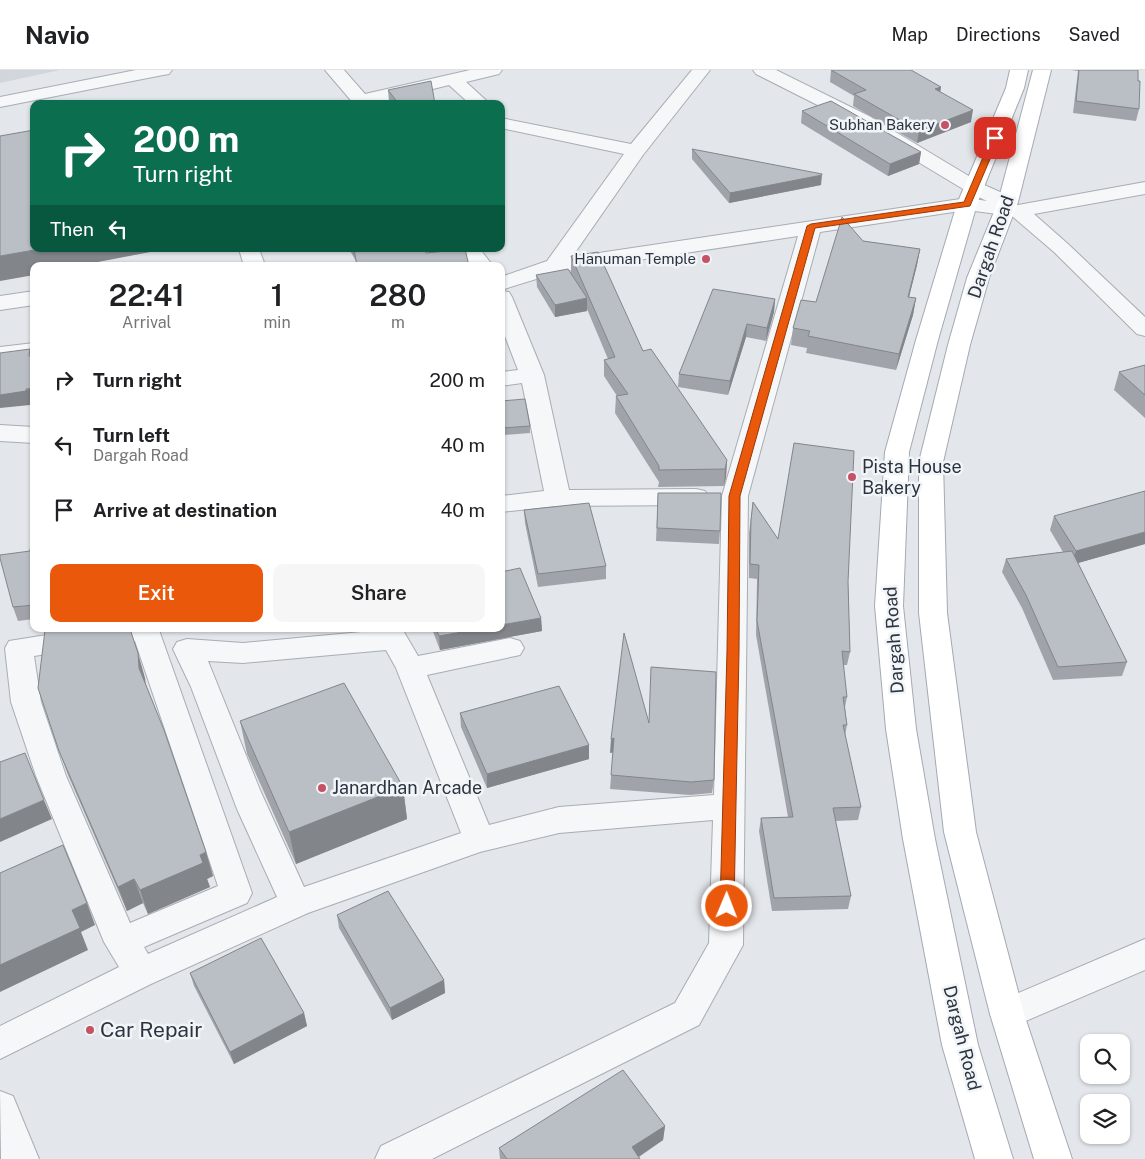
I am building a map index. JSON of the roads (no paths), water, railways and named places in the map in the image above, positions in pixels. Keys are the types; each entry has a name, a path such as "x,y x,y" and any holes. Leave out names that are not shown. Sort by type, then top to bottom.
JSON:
{"main road":[{"name":"Dargah Road","path":"994,1159 960,1045 919,839 901,730 889,606 897,452 927,340 971,196 1015,88 1019,70"},
{"name":"Dargah Road","path":"1042,70 1010,208 978,278 959,346 931,462 933,613 960,832 1007,1014 1053,1159"}],"street":[{"path":"0,102 163,70"},
{"path":"334,70 361,100"},
{"path":"371,100 494,70"},
{"path":"554,266 636,151 701,70"},
{"path":"762,70 862,120 971,196 1010,208 1061,248 1145,329"},
{"path":"452,79 476,100"},
{"path":"505,124 636,151"},
{"path":"1010,208 1145,188"},
{"path":"505,283 554,266 811,226 971,196"},
{"path":"394,1159 436,1150 687,1014 726,945 734,496 811,226"},
{"path":"471,252 479,262"},
{"path":"0,303 30,299"},
{"path":"505,308 532,375 558,498"},
{"path":"0,354 30,350"},
{"path":"505,378 532,375"},
{"path":"0,433 30,435"},
{"path":"505,504 558,498 734,496"},
{"path":"131,632 19,648 26,702 50,776 121,942 131,954 140,974"},
{"path":"121,942 236,893 146,632"},
{"path":"296,903 244,787 195,664 187,649 243,653 394,639 410,668 479,840"},
{"path":"410,668 510,648"},
{"path":"1,1040 296,903 479,840 559,820 729,806"},
{"path":"1007,1014 1145,954"},
{"path":"0,1108 20,1159"}],"place":[{"name":"Subhan Bakery","path":"945,125"},
{"name":"Hanuman Temple","path":"706,259"},
{"name":"Pista House Bakery","path":"852,477"},
{"name":"Janardhan Arcade","path":"322,788"},
{"name":"Car Repair","path":"90,1030"}]}
